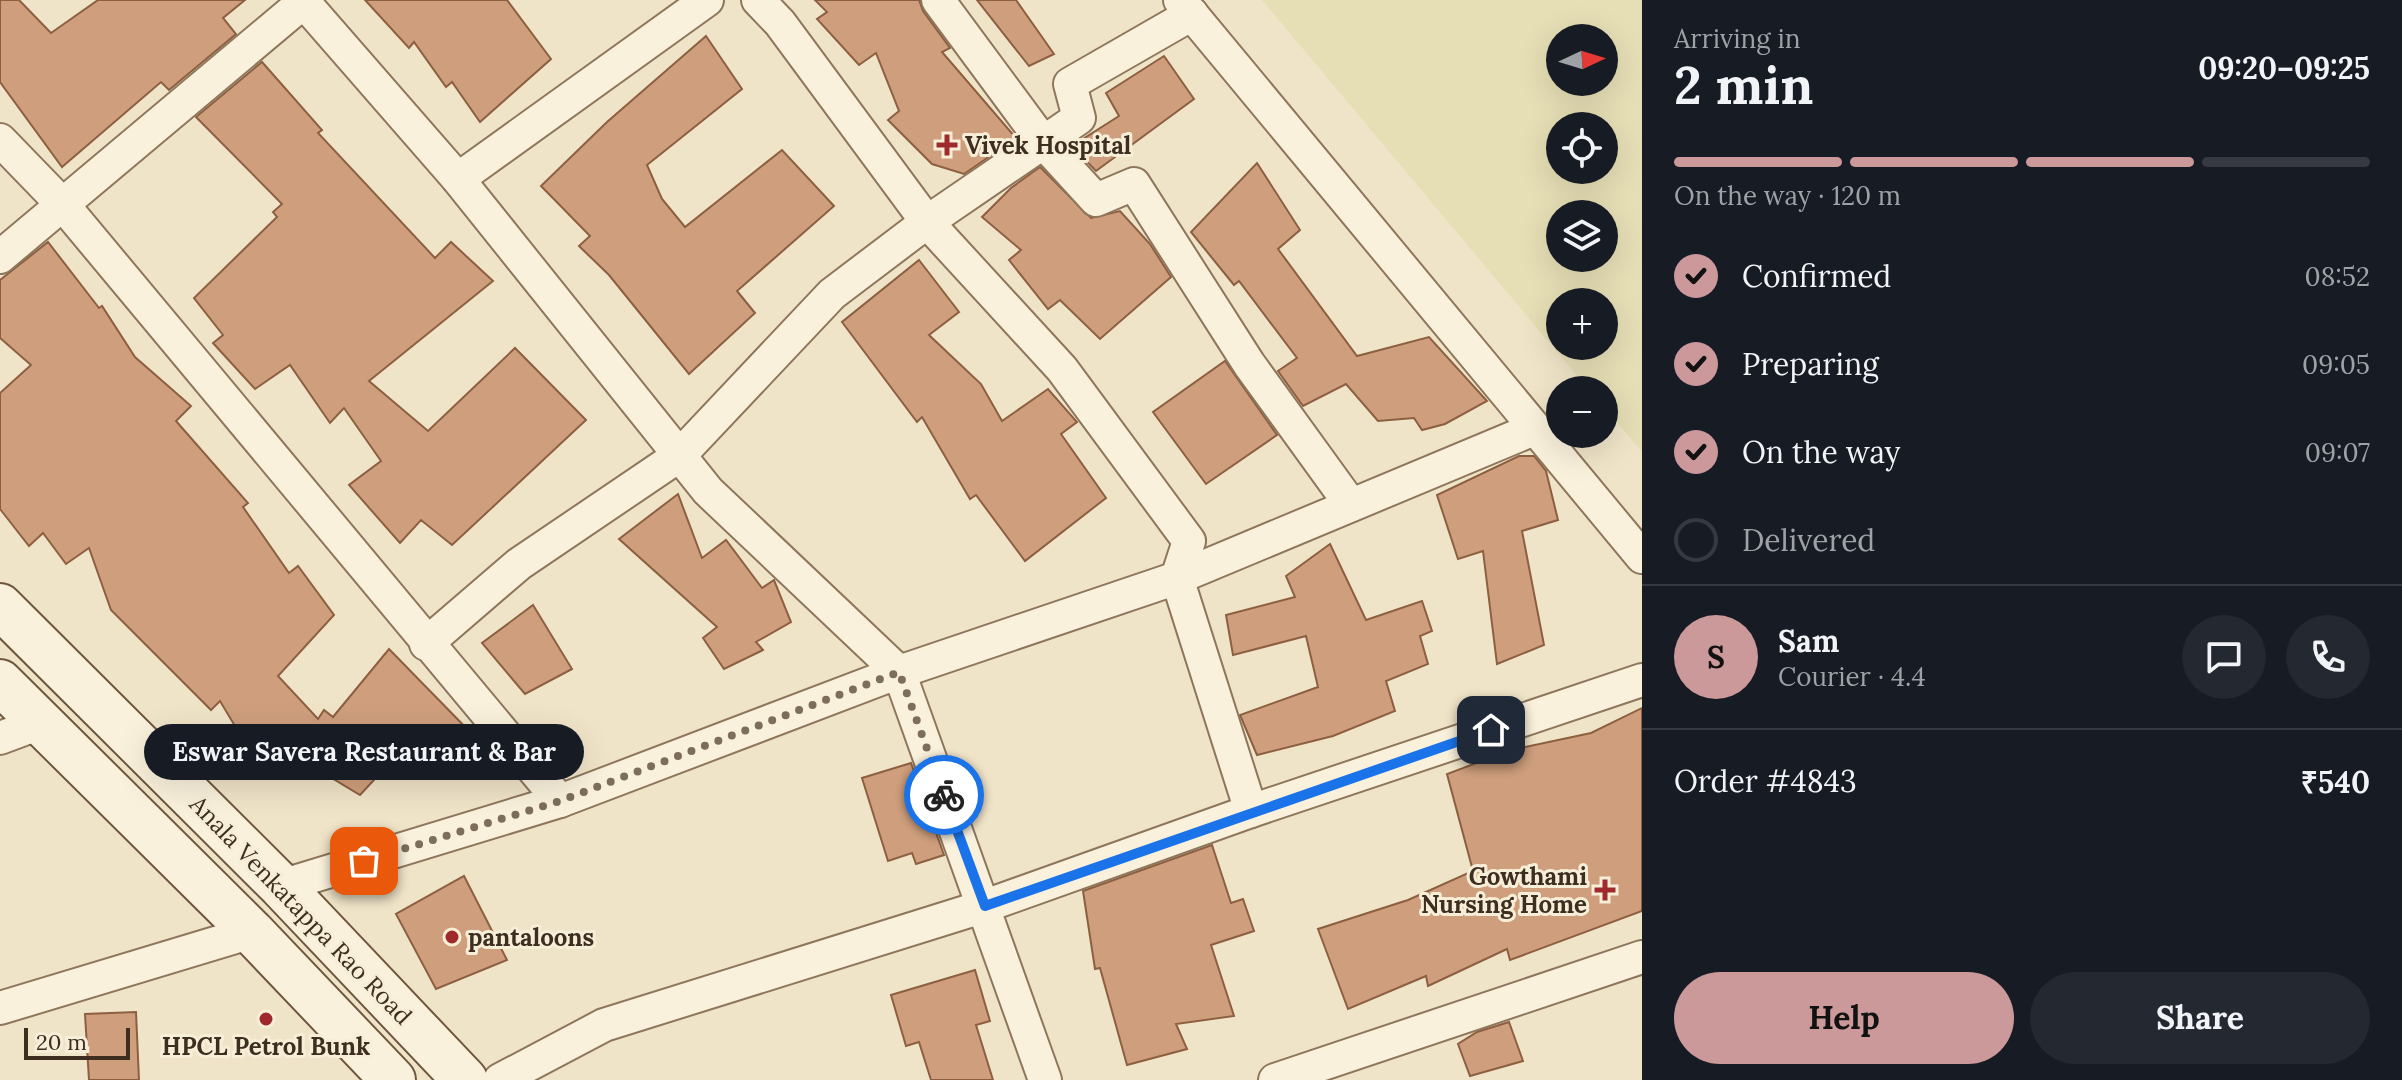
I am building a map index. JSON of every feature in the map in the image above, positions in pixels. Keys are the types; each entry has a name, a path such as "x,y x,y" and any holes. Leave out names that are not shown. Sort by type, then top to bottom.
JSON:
{"main road":[{"name":"Anala Venkatappa Rao Road","path":"0,606 281,886 465,1080"},
{"path":"0,682 252,932 393,1080"}],"street":[{"path":"458,179 707,0"},
{"path":"758,0 780,23 927,222 1062,369 1189,541 1177,578 1251,811"},
{"path":"938,0 1043,142 1096,200 1134,184 1249,364 1351,505"},
{"path":"0,257 304,1 458,179 708,491 899,672 1045,1080"},
{"path":"426,644 519,564 680,455 832,294 927,222 1079,118 1070,84 1186,7 1642,557"},
{"path":"0,140 64,206 560,801"},
{"path":"281,886 560,801 899,672 1177,578 1534,429"},
{"path":"500,1080 604,1025 985,906 1251,811 1642,680"},
{"path":"0,738 40,723"},
{"path":"0,1008 252,932"},
{"path":"1275,1080 1642,957"}],"shaded area":[{"path":"1262,0 1642,0 1642,452 1618,424 1618,376 1577,376 1564,360 1618,360 1618,288 1546,288 1546,339"}],"building":[{"path":"0,0 19,0 51,33 98,0 245,0 223,18 236,34 169,90 161,82 62,167 0,82"},
{"path":"365,0 507,0 551,59 480,122 452,82 446,87 414,42 409,48"},
{"path":"815,0 919,0 923,11 950,48 942,52 1016,138 964,174 932,164 888,120 899,111 876,53 859,65 817,19 827,12"},
{"path":"977,0 1016,0 1054,54 1029,66"},
{"path":"706,36 742,89 647,165 662,199 685,227 782,150 834,206 737,291 755,313 689,374 609,275 579,246 590,236 541,186 607,122"},
{"path":"1164,56 1194,99 1096,171 1072,146 1119,116 1106,93"},
{"path":"262,62 322,130 318,133 435,258 451,242 493,281 369,381 428,431 515,348 586,420 452,545 421,520 400,543 349,485 381,461 344,408 330,423 290,365 255,389 213,343 223,335 194,298 277,217 273,212 282,204 196,117"},
{"path":"1257,163 1300,230 1278,249 1357,356 1429,337 1487,401 1445,424 1422,430 1414,418 1378,421 1346,384 1303,406 1278,371 1297,358 1239,281 1234,285 1191,232"},
{"path":"1040,167 1091,218 1120,211 1150,244 1171,277 1100,339 1060,300 1048,309 1009,260 1021,250 982,217 1011,188"},
{"path":"48,242 99,308 102,306 135,357 191,406 176,421 248,503 243,507 289,573 298,566 334,615 278,676 318,719 324,710 333,717 389,649 472,734 409,761 400,752 360,795 272,742 256,761 220,701 211,710 111,610 89,548 66,564 43,533 29,546 0,509 0,393 31,365 0,338 0,280"},
{"path":"919,260 959,312 929,335 981,384 1002,421 1048,389 1077,422 1061,434 1106,498 1025,561 976,495 970,499 922,417 917,422 842,322"},
{"path":"1225,361 1277,435 1206,484 1153,412"},
{"path":"1519,456 1534,456 1546,471 1558,520 1522,531 1544,645 1497,664 1483,551 1458,559 1437,495"},
{"path":"678,494 702,558 726,540 762,588 774,580 791,622 756,642 763,650 724,669 703,638 717,627 619,539"},
{"path":"1330,544 1366,620 1422,601 1432,631 1420,636 1428,664 1386,681 1395,711 1333,736 1257,755 1240,715 1318,687 1306,636 1233,655 1226,615 1295,597 1286,576"},
{"path":"533,605 572,669 525,694 482,643"},
{"path":"1642,708 1642,911 1510,960 1507,949 1428,986 1426,976 1348,1009 1318,929 1408,900 1473,871 1447,774 1511,750 1591,733"},
{"path":"911,763 944,855 916,864 912,853 888,861 862,778"},
{"path":"1212,845 1231,903 1243,899 1254,931 1211,945 1234,1016 1176,1024 1187,1049 1127,1065 1100,968 1095,969 1083,891"},
{"name":"pantaloons","path":"464,876 507,960 436,989 396,914"},
{"path":"975,970 990,1021 976,1025 993,1080 931,1080 919,1042 906,1046 891,995"},
{"path":"136,1012 139,1080 89,1080 85,1014"},
{"path":"1509,1022 1523,1061 1470,1076 1458,1044 1477,1032"}],"way so far":[{"path":"364,861 560,801 899,672 944,795"}],"place":[{"name":"Vivek Hospital","path":"947,145"},
{"name":"Eswar Savera Restaurant & Bar","path":"364,861"},
{"name":"Gowthami Nursing Home","path":"1605,890"},
{"name":"pantaloons","path":"452,937"},
{"name":"HPCL Petrol Bunk","path":"266,1019"}],"route":[{"path":"944,795 985,906 1491,730"}]}
